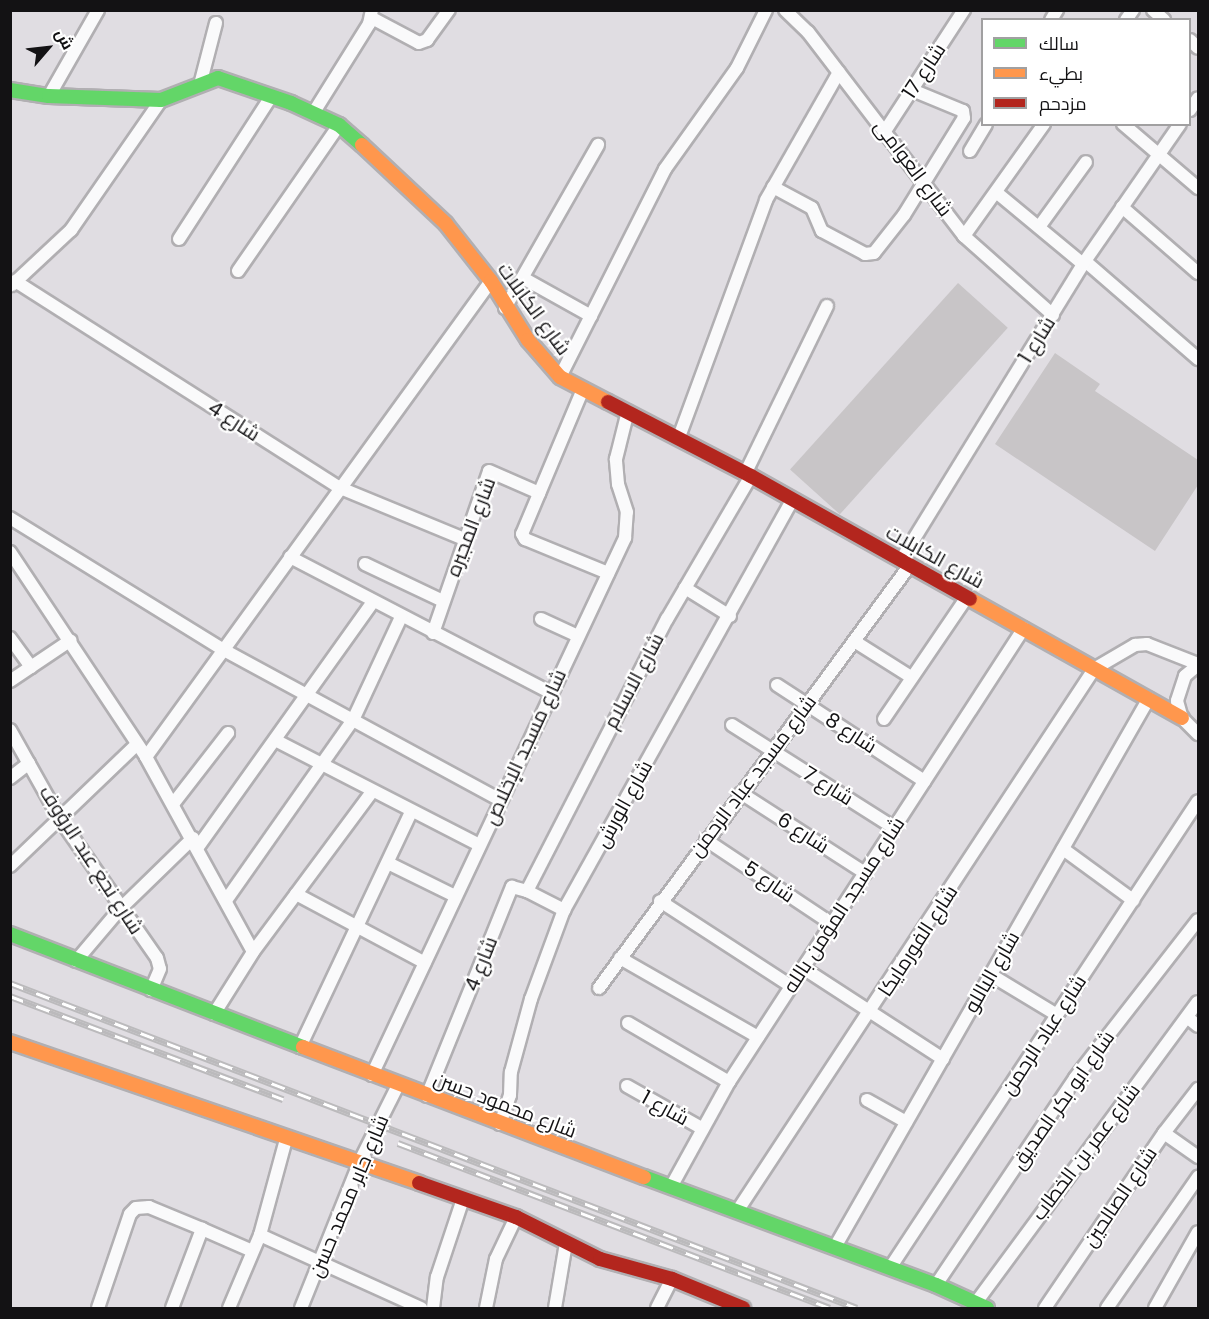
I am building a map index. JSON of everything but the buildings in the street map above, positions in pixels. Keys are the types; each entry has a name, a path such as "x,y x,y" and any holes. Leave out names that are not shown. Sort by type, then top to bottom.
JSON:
{"street":[{"path":"49,96 98,10"},
{"path":"314,112 372,14 422,43 449,10"},
{"path":"560,377 665,170 737,68 766,10"},
{"name":"شارع 17","path":"885,131 964,10"},
{"name":"شارع العوامى","path":"792,13 964,236 1053,315"},
{"path":"201,81 216,23"},
{"path":"679,437 773,187 839,72"},
{"name":"شارع الكابلات","path":"10,90 49,96 161,100 201,81 218,78 314,112 339,125 421,197 491,281 506,308 560,377 679,437 1182,718"},
{"path":"773,187 812,208 822,231 869,255 904,215 964,114 912,90"},
{"path":"178,239 271,97"},
{"path":"13,284 71,230 161,100"},
{"path":"238,271 339,125"},
{"path":"970,150 985,126"},
{"path":"964,236 1043,126"},
{"path":"1125,126 1198,188"},
{"name":"شارع 1","path":"906,563 1084,263 1179,126"},
{"path":"506,308 598,145"},
{"path":"1039,227 1086,162"},
{"path":"996,192 1198,359"},
{"path":"1122,207 1198,273"},
{"path":"523,278 591,316"},
{"path":"146,757 338,487 491,281"},
{"name":"شارع 4","path":"13,284 338,487 464,539"},
{"name":"شارع الاسلام","path":"527,891 685,588 748,475 827,306"},
{"path":"583,388 522,534 525,540 608,573"},
{"name":"شارع مسجد الإخلاص","path":"372,1075 608,573 628,524 616,459 628,411"},
{"name":"شارع المجيره","path":"433,633 442,601 490,470 539,493"},
{"name":"شارع الورش","path":"500,1124 531,999 564,910 730,616 792,500"},
{"path":"10,518 222,650 500,800"},
{"path":"10,552 71,640 146,757 227,900 253,952"},
{"path":"290,557 401,617 551,693"},
{"name":"شارع مسجد عباد الرحمن","path":"599,988 660,901 854,641 906,563"},
{"path":"365,564 442,601"},
{"path":"685,588 730,616"},
{"path":"884,719 967,597"},
{"path":"76,961 120,909 195,843 275,740 373,602"},
{"path":"227,900 324,767 353,720 401,617"},
{"path":"541,618 578,636"},
{"name":"شارع مسجد المؤمن بالله","path":"671,1187 729,1082 1024,628"},
{"path":"10,638 31,667"},
{"path":"10,681 71,640"},
{"path":"854,641 911,677"},
{"path":"1094,669 1135,645 1147,644 1198,665 1185,676 1178,692 1182,718 1198,734"},
{"name":"شارع الفورمايكا","path":"738,1210 871,1014 1094,669"},
{"name":"شارع 8","path":"777,685 924,781"},
{"name":"شارع الباللو","path":"835,1247 1149,698"},
{"name":"شارع 7","path":"732,725 894,828"},
{"name":"شارع نجع عبد الرؤوف","path":"10,730 60,819 160,964 152,990"},
{"path":"173,804 228,734"},
{"path":"275,740 371,793 479,846"},
{"path":"10,866 137,744"},
{"path":"10,778 29,763"},
{"path":"214,1014 253,952 371,793"},
{"name":"شارع 6","path":"741,793 865,873"},
{"name":"شارع عباد الرحمن","path":"890,1268 1198,801"},
{"path":"300,1047 411,812"},
{"name":"شارع 5","path":"706,840 832,924"},
{"path":"1063,849 1133,900"},
{"path":"387,863 455,896"},
{"name":"شارع 4","path":"427,1096 512,887 527,891"},
{"path":"527,891 564,910"},
{"path":"296,894 424,963"},
{"path":"660,901 791,986"},
{"name":"شارع ابو بكر الصديق","path":"936,1285 1075,1078 1198,920"},
{"name":"شارع محمود حسن","path":"10,934 500,1124 936,1285 981,1306"},
{"path":"620,958 758,1037"},
{"path":"803,968 943,1059"},
{"path":"991,975 1057,1015"},
{"name":"شارع عمر بن الخطاب","path":"981,1306 1198,1002"},
{"path":"1186,1017 1198,1026"},
{"path":"628,1023 729,1082"},
{"path":"10,1042 286,1139 360,1161 516,1216 600,1259 672,1279 738,1308"},
{"name":"شارع جابر محمد حسن","path":"301,1308 360,1161 398,1085"},
{"name":"شارع 1","path":"627,1086 703,1129"},
{"name":"شارع الصالحين","path":"1045,1308 1164,1133 1198,1090"},
{"path":"867,1100 906,1122"},
{"path":"1164,1133 1198,1157"},
{"path":"229,1308 260,1235 286,1139"},
{"path":"1107,1308 1198,1177"},
{"path":"434,1308 437,1277 463,1198"},
{"path":"98,1308 130,1214 136,1208 149,1208 252,1251"},
{"path":"486,1308 496,1259 516,1216"},
{"path":"172,1308 202,1229"},
{"path":"1155,1308 1198,1232"},
{"path":"260,1235 421,1308"},
{"path":"555,1308 566,1243"},
{"path":"657,1308 672,1279"}],"railway":[{"path":"10,983 857,1308"},
{"path":"10,996 283,1099"},
{"path":"398,1143 830,1308"}],"traffic: fast":[{"path":"10,90 49,96 161,100 218,78 291,103 339,125 362,145"},
{"path":"10,934 303,1047"},
{"path":"644,1177 936,1285 987,1308"}],"traffic: slow":[{"path":"362,145 446,224 491,281 528,340 560,377 608,402"},
{"path":"970,599 1182,718"},
{"path":"10,1042 419,1183"},
{"path":"303,1047 644,1177"}],"traffic: jam":[{"path":"608,402 751,476 970,599"},
{"path":"419,1183 516,1217 600,1259 672,1279 743,1308"}]}
